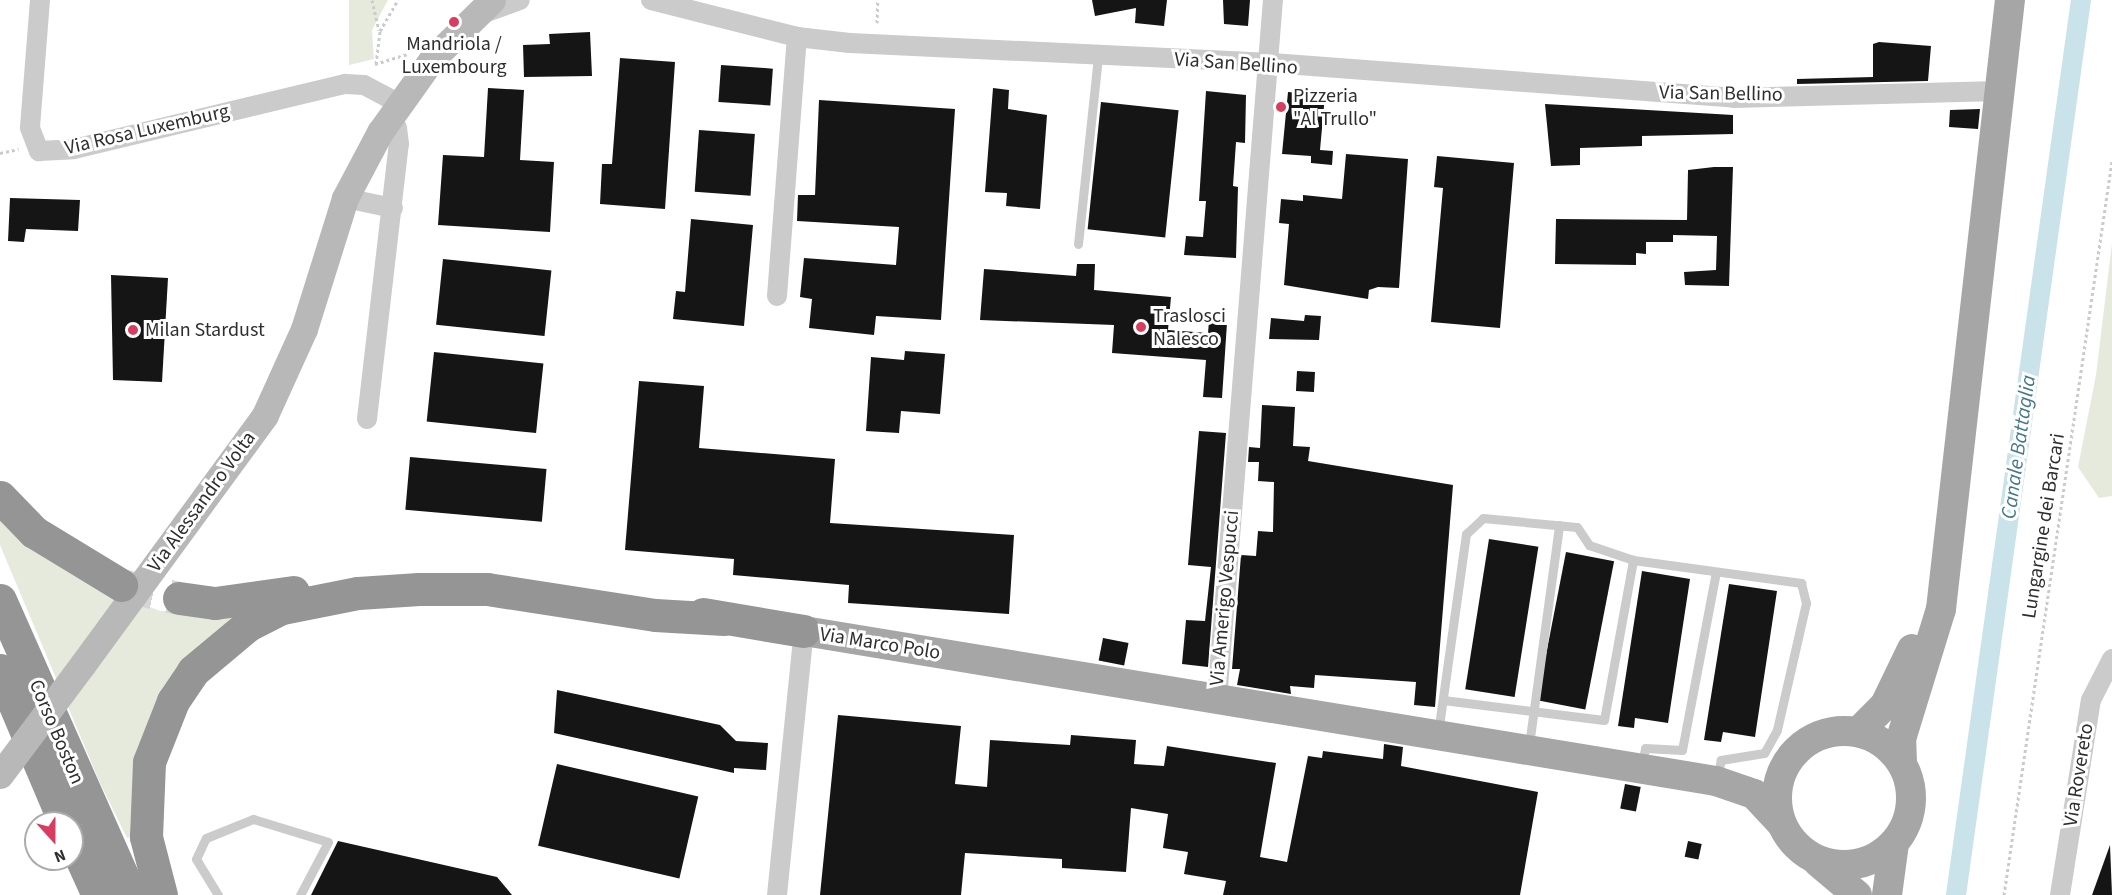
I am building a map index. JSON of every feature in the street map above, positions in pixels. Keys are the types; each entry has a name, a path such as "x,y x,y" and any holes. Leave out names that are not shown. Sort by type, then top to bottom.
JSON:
{"highway":[{"path":"0,497 34,532 121,585"},
{"path":"179,598 215,603 396,575 492,577 724,619 804,631"},
{"path":"161,895 146,837 149,762 173,701 193,671 248,625 282,608 358,593 420,588 488,589 655,615 724,619"},
{"name":"Corso Boston","path":"0,600 131,895"},
{"name":"Corso Boston","path":"0,670 60,811"},
{"path":"84,864 98,895"}],"main road":[{"path":"1887,895 1894,843 1911,804 1902,763 1901,739 1941,609 1944,559 2010,0"},
{"path":"1858,732 1899,684 1944,559"},
{"name":"Via Marco Polo","path":"804,631 1216,700"},
{"name":"Via Amerigo Vespucci","path":"1216,700 1716,781 1754,794 1780,823"},
{"path":"1857,895 1810,857 1780,823 1777,793 1785,763 1817,736 1858,732 1890,748 1902,763"},
{"name":"Via Amerigo Vespucci","path":"1716,781 1757,775 1785,763"},
{"path":"1810,857 1855,865 1894,843"}],"street":[{"name":"Via Rosa Luxemburg","path":"40,0 30,128 39,151 74,149 345,84 364,86 394,112"},
{"path":"482,9 520,0"},
{"name":"Via San Bellino","path":"651,0 690,3 797,37 1098,56 1272,63 1733,98 1999,91"},
{"name":"Via Amerigo Vespucci","path":"1216,700 1272,63 1273,0"},
{"name":"Via Alessandro Volta","path":"0,775 265,415 304,329 345,198 394,112 482,9"},
{"path":"777,296 797,37"},
{"path":"367,419 399,144 394,112"},
{"path":"345,198 393,208"},
{"name":"Via Marco Polo","path":"777,895 804,631"},
{"name":"Via Rovereto","path":"2060,895 2091,700 2112,659"}],"lane":[{"path":"1078,244 1098,56"},
{"path":"1438,736 1466,534 1483,518 1577,527 1589,545 1633,560 1801,584 1806,603 1777,730 1764,753 1721,760 1716,781"},
{"path":"1528,751 1559,525"},
{"path":"1443,700 1604,720 1633,560"},
{"path":"1641,769 1645,748 1682,750 1716,572"},
{"path":"218,895 196,859 206,838 253,819 327,843 300,895"}],"path":[{"path":"372,0 380,31 380,55 372,71"},
{"path":"380,31 398,0"},
{"path":"877,22 878,0"},
{"name":"Lungargine dei Barcari","path":"2004,895 2112,161"}],"shaded area":[{"path":"349,0 388,0 372,30 374,59 349,65"},
{"path":"2112,243 2112,496 2099,498 2078,467 2096,375"},
{"path":"0,512 95,585 160,611 229,610 234,625 204,649 139,836 127,838 100,783 0,545"}],"building":[{"path":"1092,0 1167,0 1164,26 1135,23 1136,8 1095,16"},
{"path":"1223,0 1250,0 1248,26 1224,24"},
{"path":"590,32 592,76 524,77 523,45 550,44 549,34"},
{"path":"1879,42 1931,46 1928,81 1797,84 1797,79 1873,77 1873,44"},
{"path":"620,58 675,62 665,209 600,204 602,164 612,164"},
{"path":"721,65 773,69 770,106 718,102"},
{"path":"488,88 524,90 520,160 554,162 550,232 438,225 443,155 484,157"},
{"path":"993,88 1009,90 1008,109 1047,115 1040,209 1006,206 1007,193 985,192"},
{"path":"1206,91 1246,95 1245,143 1236,142 1233,186 1238,187 1236,258 1184,255 1186,236 1203,237 1206,201 1199,201"},
{"path":"1288,92 1325,95 1320,150 1333,151 1332,165 1311,163 1311,156 1282,154"},
{"path":"819,100 955,109 941,320 876,316 874,335 809,328 812,299 800,297 804,258 896,265 899,227 797,221 798,195 815,195"},
{"path":"1101,102 1179,110 1165,237 1088,229"},
{"path":"1545,104 1733,115 1733,134 1642,136 1642,146 1580,148 1580,165 1551,166"},
{"path":"1980,109 1978,129 1949,127 1950,110"},
{"path":"699,130 755,134 751,196 695,192"},
{"path":"1346,154 1408,159 1399,288 1378,287 1369,290 1368,299 1284,285 1289,224 1279,223 1281,199 1303,201 1303,195 1342,199"},
{"path":"1437,156 1514,163 1500,328 1431,322 1443,188 1434,187"},
{"path":"1733,167 1729,286 1685,285 1684,272 1716,270 1717,236 1673,235 1673,242 1646,242 1646,254 1636,253 1636,265 1555,264 1556,219 1687,220 1688,170"},
{"path":"10,198 80,200 78,231 26,229 24,242 8,241"},
{"path":"691,219 753,225 744,326 673,319 676,291 685,292"},
{"path":"443,259 551,270 545,336 436,325"},
{"path":"1077,264 1095,264 1094,290 1171,297 1168,330 1208,333 1209,321 1227,323 1222,398 1203,397 1206,360 1112,353 1114,325 980,320 984,269 1076,276"},
{"path":"111,275 168,278 162,382 113,380"},
{"path":"1305,315 1321,316 1319,340 1269,339 1271,318 1304,321"},
{"path":"905,351 945,354 940,414 901,411 899,433 866,431 871,357 904,360"},
{"path":"434,352 543,363 536,433 427,422"},
{"path":"1297,371 1315,372 1314,392 1296,391"},
{"path":"639,381 704,386 699,448 835,459 830,523 1014,535 1009,614 848,603 849,585 733,575 734,559 625,550"},
{"path":"1262,405 1295,407 1293,446 1310,447 1308,461 1453,485 1435,707 1414,705 1416,682 1315,675 1314,688 1290,686 1291,694 1237,685 1240,669 1232,669 1241,555 1256,556 1258,531 1273,532 1274,482 1258,481 1259,462 1248,462 1249,447 1260,448"},
{"path":"1199,431 1226,433 1208,667 1182,664 1186,620 1205,621 1211,567 1188,565"},
{"path":"410,457 546,469 542,522 405,510"},
{"path":"1489,539 1538,547 1515,697 1465,689"},
{"path":"1566,552 1614,561 1585,710 1537,700"},
{"path":"1642,571 1690,579 1668,723 1635,718 1634,728 1618,726"},
{"path":"1729,584 1777,591 1755,737 1723,732 1721,742 1704,740"},
{"path":"1103,638 1129,643 1124,666 1099,661"},
{"path":"557,690 720,725 736,741 768,743 766,770 734,768 734,773 554,733"},
{"path":"838,715 961,726 955,784 987,787 990,740 1070,745 1071,735 1136,740 1134,764 1164,766 1167,746 1276,763 1260,857 1287,862 1308,756 1322,758 1323,751 1383,759 1384,744 1403,747 1401,766 1538,792 1520,895 1223,895 1226,881 1184,874 1188,852 1163,848 1168,814 1131,808 1126,872 1062,868 1062,859 965,853 961,895 820,895"},
{"path":"557,764 698,797 679,878 538,846"},
{"path":"1625,784 1641,787 1636,812 1620,809"},
{"path":"338,841 497,877 512,895 311,895"},
{"path":"1688,841 1702,844 1698,860 1685,857"},
{"path":"2110,845 2112,895 2092,895"}],"waterway":[{"name":"Canale Battaglia","path":"1956,895 2081,0"}],"tunnel":[{"path":"121,585 179,598"}],"place":[{"name":"Mandriola / Luxembourg","path":"454,22"},
{"name":"Pizzeria \"Al Trullo\"","path":"1281,107"},
{"name":"Traslosci Nalesco","path":"1141,327"},
{"name":"Milan Stardust","path":"133,330"}]}
